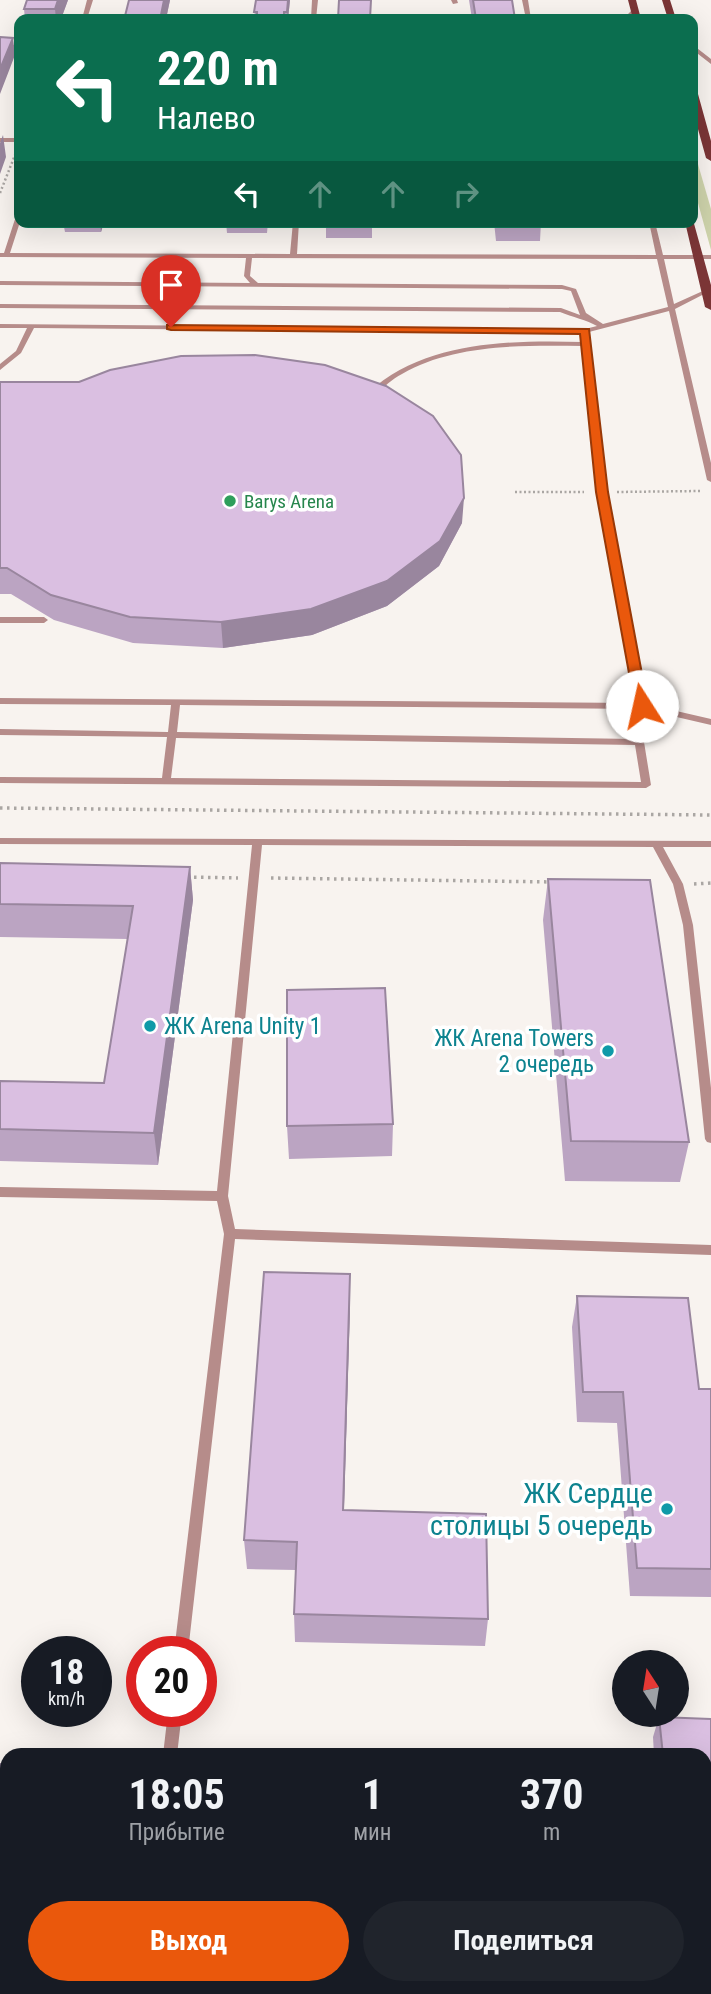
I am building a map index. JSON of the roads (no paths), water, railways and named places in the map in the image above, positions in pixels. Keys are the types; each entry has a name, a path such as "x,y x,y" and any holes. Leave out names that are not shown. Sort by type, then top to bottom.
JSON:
{"main road":[{"path":"698,112 711,158"},
{"path":"691,228 711,307"}],"lane":[{"path":"14,228 3,256 711,257"},
{"path":"293,257 295,228"},
{"path":"653,228 711,480"},
{"path":"249,256 247,276 256,285"},
{"path":"0,283 562,287 574,290 580,309 600,325"},
{"path":"0,326 585,331 671,308 707,291"},
{"path":"0,306 561,310 600,325"},
{"path":"0,368 19,352 32,326"},
{"path":"585,331 602,492 642,706"},
{"path":"372,393 402,370 464,349 529,342 587,344"},
{"path":"0,620 44,620"},
{"path":"0,701 642,706 711,722"},
{"path":"166,781 176,702"},
{"path":"0,780 646,785 639,742 641,721 668,712"},
{"path":"0,732 639,742"},
{"path":"0,841 711,844"},
{"path":"183,1636 230,1234 222,1196 257,842"},
{"path":"657,845 678,884 688,925 711,1139"},
{"path":"0,1192 222,1196"},
{"path":"230,1234 711,1250"},
{"path":"171,1748 173,1727"}],"place":[{"name":"Barys Arena","path":"230,501"},
{"name":"ЖК Arena Unity 1","path":"150,1026"},
{"name":"ЖК Arena Towers 2 очередь","path":"608,1051"},
{"name":"ЖК Сердце столицы 5 очередь","path":"667,1509"}]}
